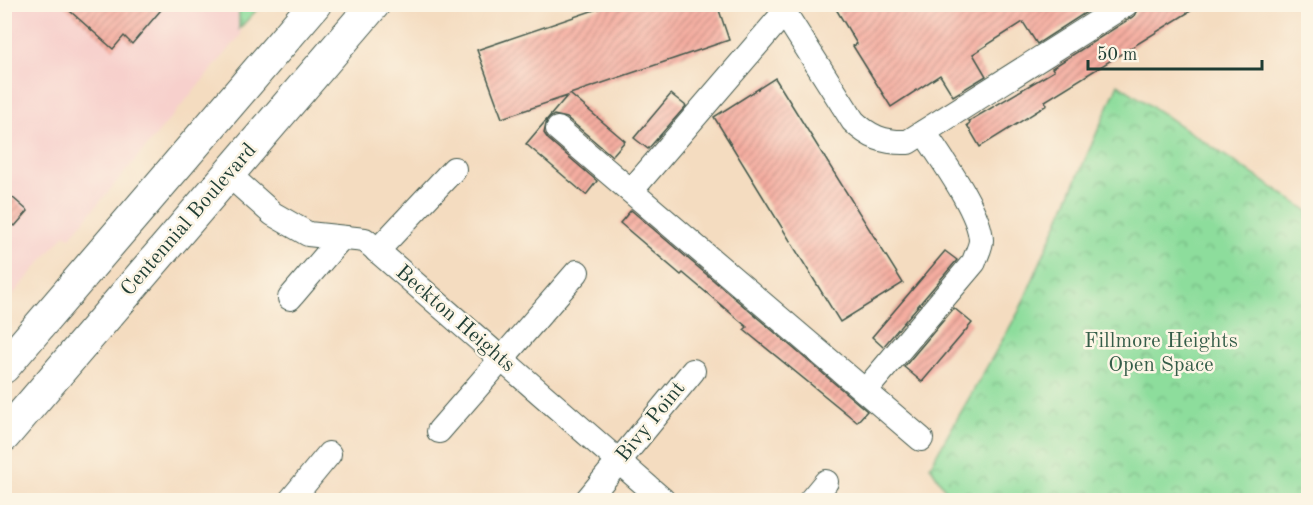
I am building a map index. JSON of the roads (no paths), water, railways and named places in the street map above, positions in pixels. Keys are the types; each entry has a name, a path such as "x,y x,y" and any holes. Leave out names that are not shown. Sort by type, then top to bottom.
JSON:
{"main road":[{"name":"Centennial Boulevard","path":"4,367 315,4"},
{"name":"Centennial Boulevard","path":"4,436 374,4"}],"lane":[{"path":"631,191 782,9 853,121 865,133 892,143 908,142 1126,4"},
{"path":"558,129 921,439"},
{"path":"865,391 974,262 981,242 975,216 924,132"},
{"path":"377,251 454,169"},
{"name":"Beckton Heights","path":"228,174 273,214 308,234 365,240 663,501"},
{"path":"290,298 341,238"},
{"path":"439,431 577,272"},
{"name":"Bivy Point","path":"587,501 693,371"},
{"path":"291,501 329,454"},
{"path":"811,501 826,482"}],"park label":[{"name":"Fillmore Heights Open Space","path":"1161,353"}]}
